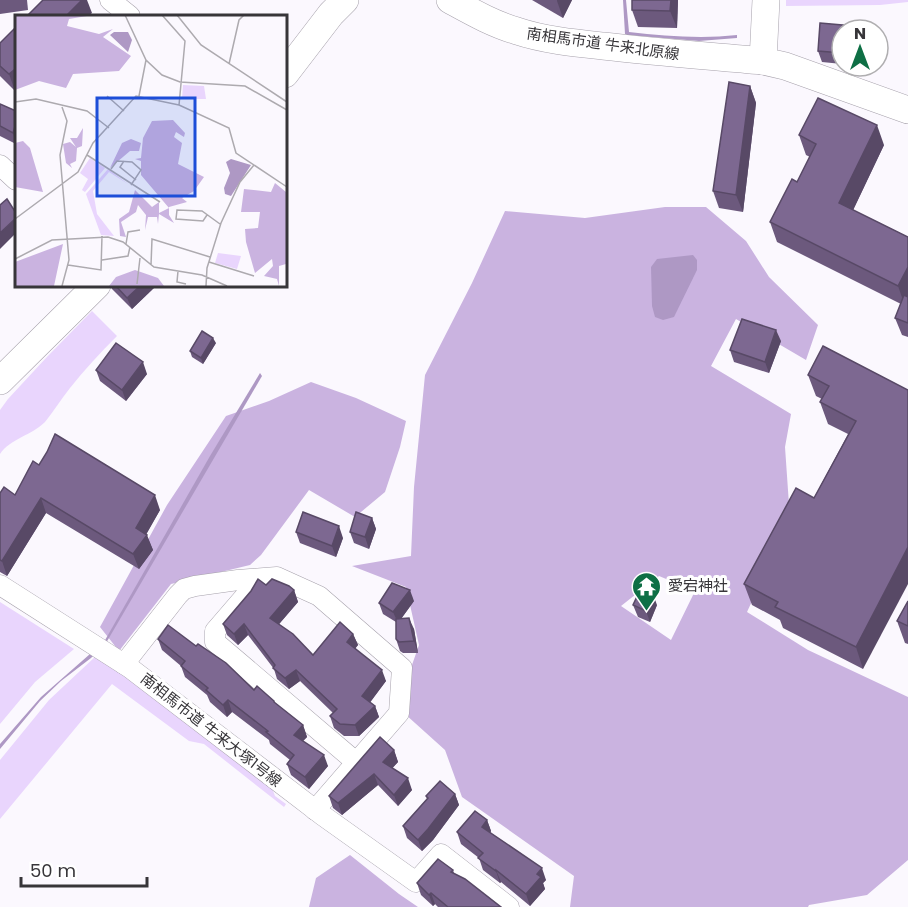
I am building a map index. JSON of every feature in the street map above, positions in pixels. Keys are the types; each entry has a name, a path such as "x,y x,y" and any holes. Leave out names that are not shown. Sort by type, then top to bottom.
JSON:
{"street":[{"path":"110,0 129,15"},
{"path":"286,73 345,0"},
{"name":"南相馬市道 牛来北原線","path":"450,0 498,25 519,32 540,37 645,51 763,61 785,66 908,110"},
{"path":"763,61 766,0"},
{"path":"0,165 15,179"},
{"path":"0,381 95,286"},
{"path":"124,664 184,589 206,584 277,577 319,596 402,668 399,713 315,810"},
{"path":"255,579 246,595 215,631 215,642 356,762"},
{"name":"南相馬市道 牛来大塚1号線","path":"0,585 124,664 315,810 416,882 441,854 509,907"}],"shaded area":[{"path":"623,0 626,0 629,32 710,37 737,35 737,38 699,41 627,35 625,34"},
{"path":"786,0 908,0 908,2 880,5 786,6"},
{"path":"665,207 706,207 746,241 769,277 818,325 806,360 736,319 711,366 791,414 785,447 790,519 747,612 808,650 908,697 908,860 867,895 808,907 570,907 574,876 462,797 445,750 405,714 406,682 419,645 406,587 352,566 411,556 414,487 425,375 472,283 505,211 585,218","holes":["659,576 695,591 671,640 621,606"]},
{"path":"693,255 697,260 697,270 674,317 663,320 655,317 652,306 651,267 657,259"},
{"path":"92,311 117,336 81,375 45,422 9,445 0,454 0,410"},
{"path":"260,373 262,376 106,643 104,642 210,456"},
{"path":"311,382 356,398 406,421 385,492 355,517 309,490 261,555 250,565 171,584 119,651 100,627 167,505 226,416 269,401"},
{"path":"0,602 74,649 35,682 0,724"},
{"path":"90,654 93,656 40,701 0,749 0,744 41,697"},
{"path":"96,656 125,674 272,788 275,796 286,804 284,807 204,744 189,741 112,684 0,819 0,760 49,700"},
{"path":"350,855 418,907 309,907 316,878"}],"building":[{"path":"43,0 82,0 67,15 28,15"},
{"path":"632,0 671,0 670,11 632,10"},
{"path":"820,23 830,24 830,52 818,51"},
{"path":"15,28 15,71 9,74 0,66 0,43"},
{"path":"729,82 750,86 736,195 713,191"},
{"path":"818,98 877,125 839,203 908,237 908,267 898,286 770,222 792,179 797,182 816,144 799,135"},
{"path":"0,104 15,111 15,126 13,133 0,126"},
{"path":"7,199 15,211 15,219 0,233 0,205"},
{"path":"116,286 140,286 127,298"},
{"path":"904,295 908,297 908,323 895,318"},
{"path":"742,319 776,330 765,362 730,350"},
{"path":"202,331 213,338 201,358 190,351"},
{"path":"116,343 143,362 122,390 96,370"},
{"path":"823,346 908,390 908,547 856,647 775,607 778,602 744,584 796,488 814,498 856,421 820,402 829,386 808,375"},
{"path":"55,434 155,495 136,528 147,535 133,554 41,498 2,561 0,560 0,493 4,487 15,495 33,461 39,465"},
{"path":"303,512 339,526 332,546 296,532"},
{"path":"356,512 372,518 365,537 350,532"},
{"path":"258,579 266,585 272,579 294,590 270,618 293,634 313,655 340,622 353,634 347,642 382,670 362,696 375,706 355,725 340,724 330,716 337,709 296,670 285,678 273,668 275,665 244,624 234,634 223,624 251,591"},
{"path":"392,583 410,590 393,612 379,603"},
{"path":"641,588 653,594 646,611 633,605"},
{"path":"908,601 908,626 897,621"},
{"path":"409,618 414,641 399,642 396,639 396,619"},
{"path":"168,625 196,646 198,644 226,663 254,690 257,686 303,725 294,735 324,755 305,777 287,764 294,755 266,732 268,731 228,700 223,705 206,690 208,688 181,666 185,661 158,639"},
{"path":"380,737 394,750 383,762 408,778 394,795 374,774 338,803 329,796"},
{"path":"440,781 455,794 418,840 403,826"},
{"path":"475,811 487,820 482,827 542,868 537,874 541,877 526,894 478,858 483,853 457,832"},
{"path":"438,859 453,870 451,872 465,879 501,907 448,907 431,893 429,895 417,883"}],"place":[{"name":"愛宕神社","path":"647,612"}]}
